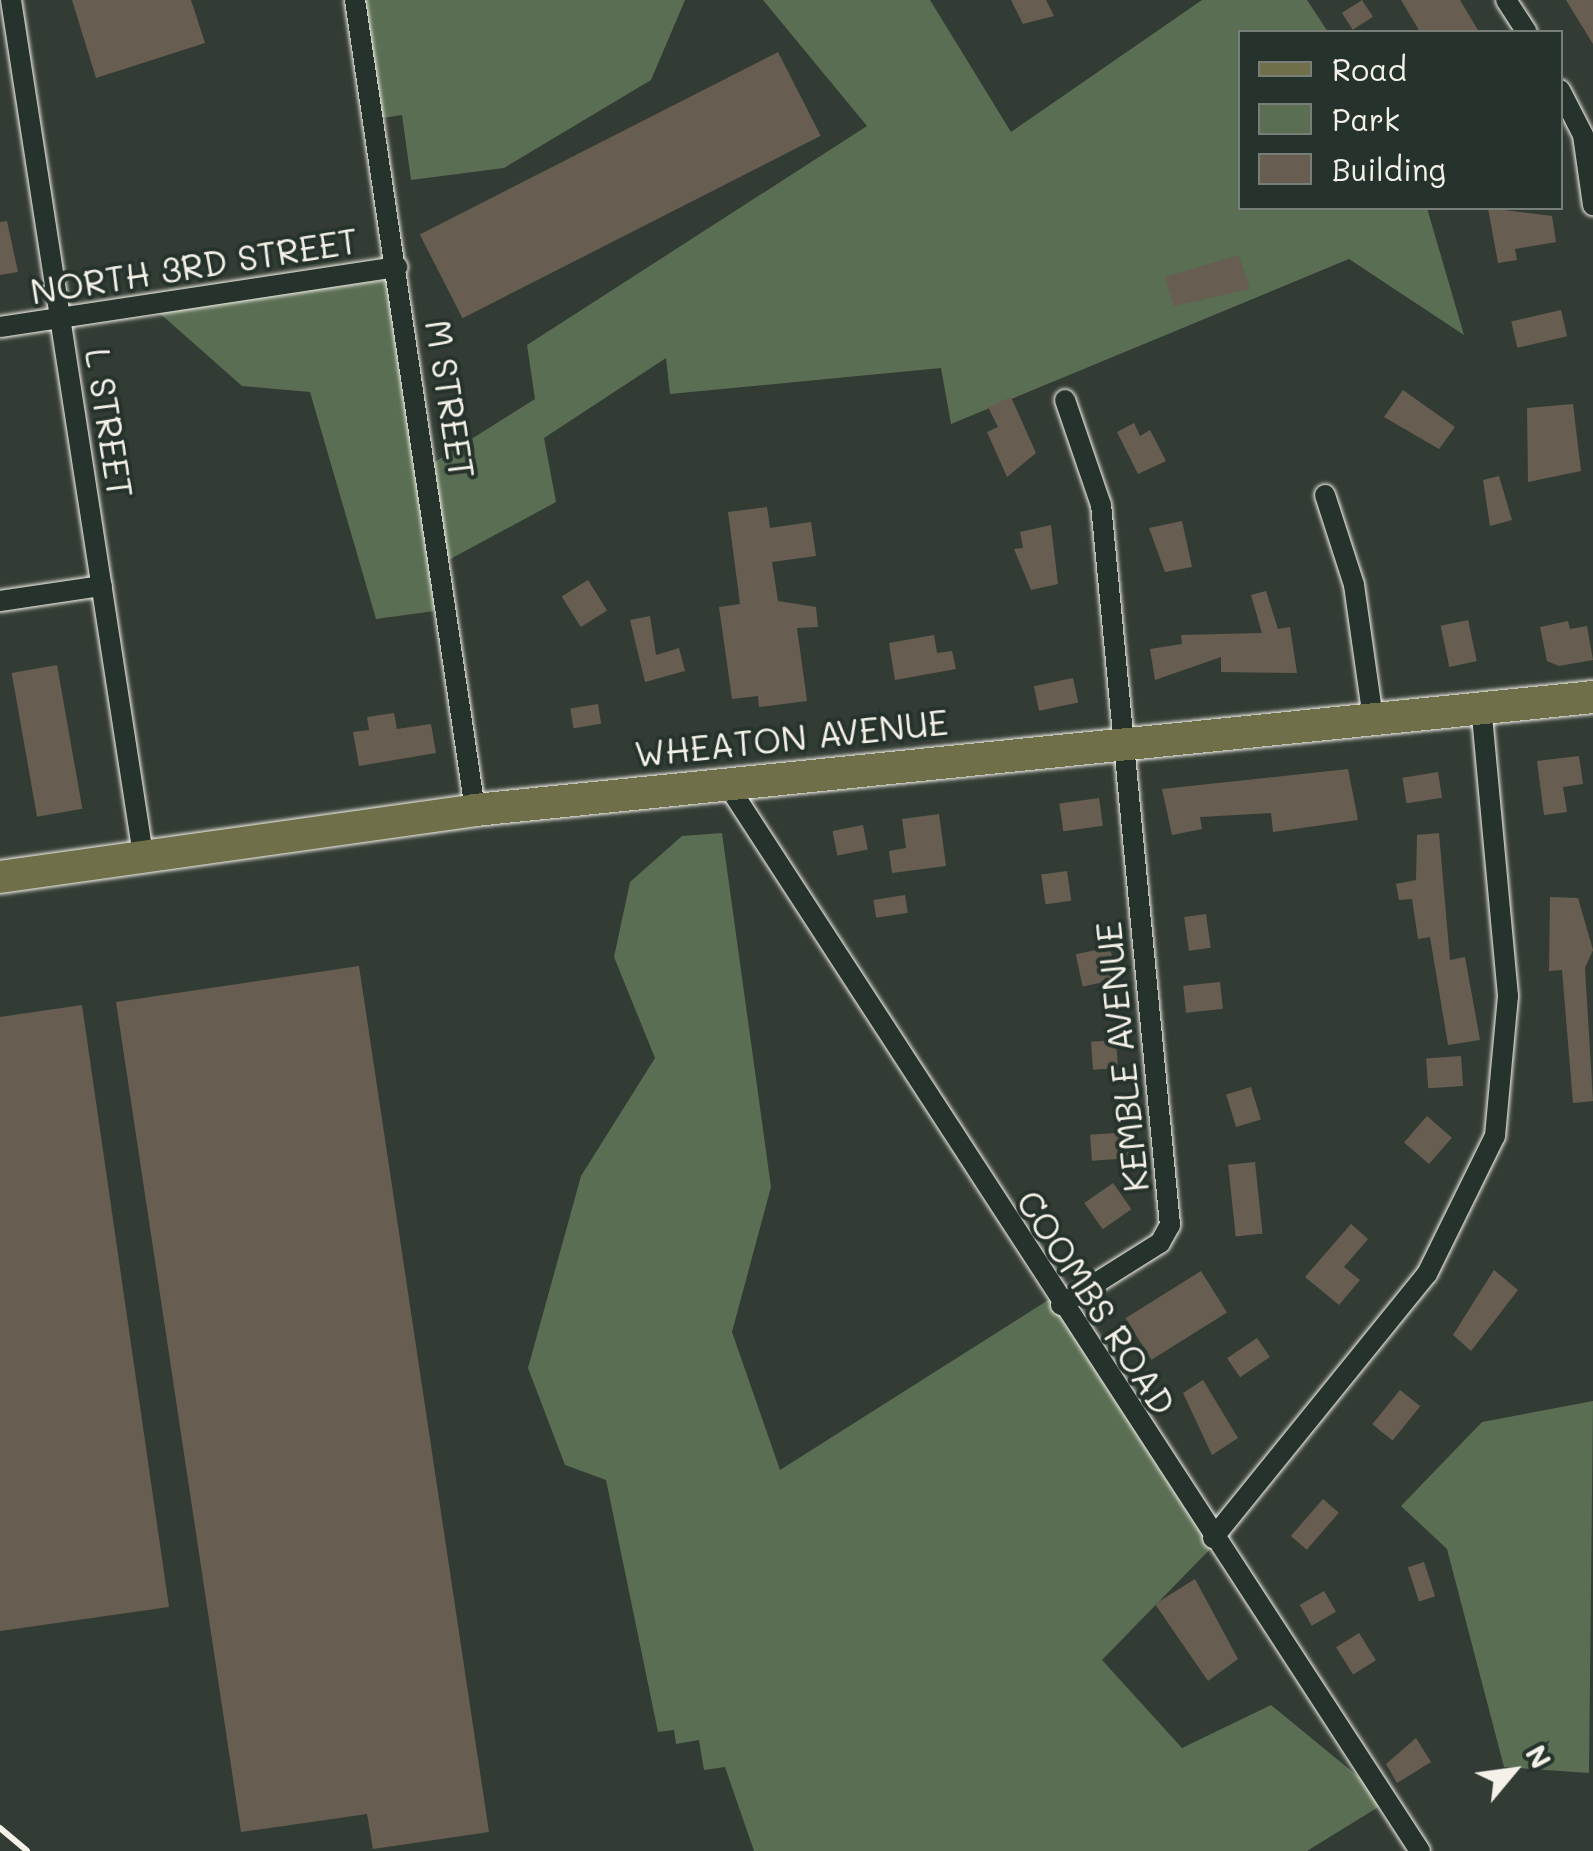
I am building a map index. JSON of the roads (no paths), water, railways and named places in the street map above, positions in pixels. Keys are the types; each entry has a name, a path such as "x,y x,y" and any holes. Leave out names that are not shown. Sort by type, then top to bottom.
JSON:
{"main road":[{"name":"WHEATON AVENUE","path":"0,877 474,810 1593,697"}],"street":[{"name":"L STREET","path":"11,0 144,855"},
{"name":"M STREET","path":"355,0 398,267 474,810"},
{"path":"1506,0 1526,30"},
{"path":"1563,96 1583,135 1593,205"},
{"name":"NORTH 3RD STREET","path":"0,327 398,267"},
{"name":"KEMBLE AVENUE","path":"1060,1305 1160,1243 1170,1225 1100,505 1065,400"},
{"path":"1325,495 1354,585 1373,719"},
{"path":"0,600 102,586"},
{"path":"1213,1538 1427,1274 1491,1148 1508,1014 1482,708"},
{"name":"COOMBS ROAD","path":"726,784 1060,1305 1420,1851"}],"railway":[{"path":"0,1828 27,1851"}]}
